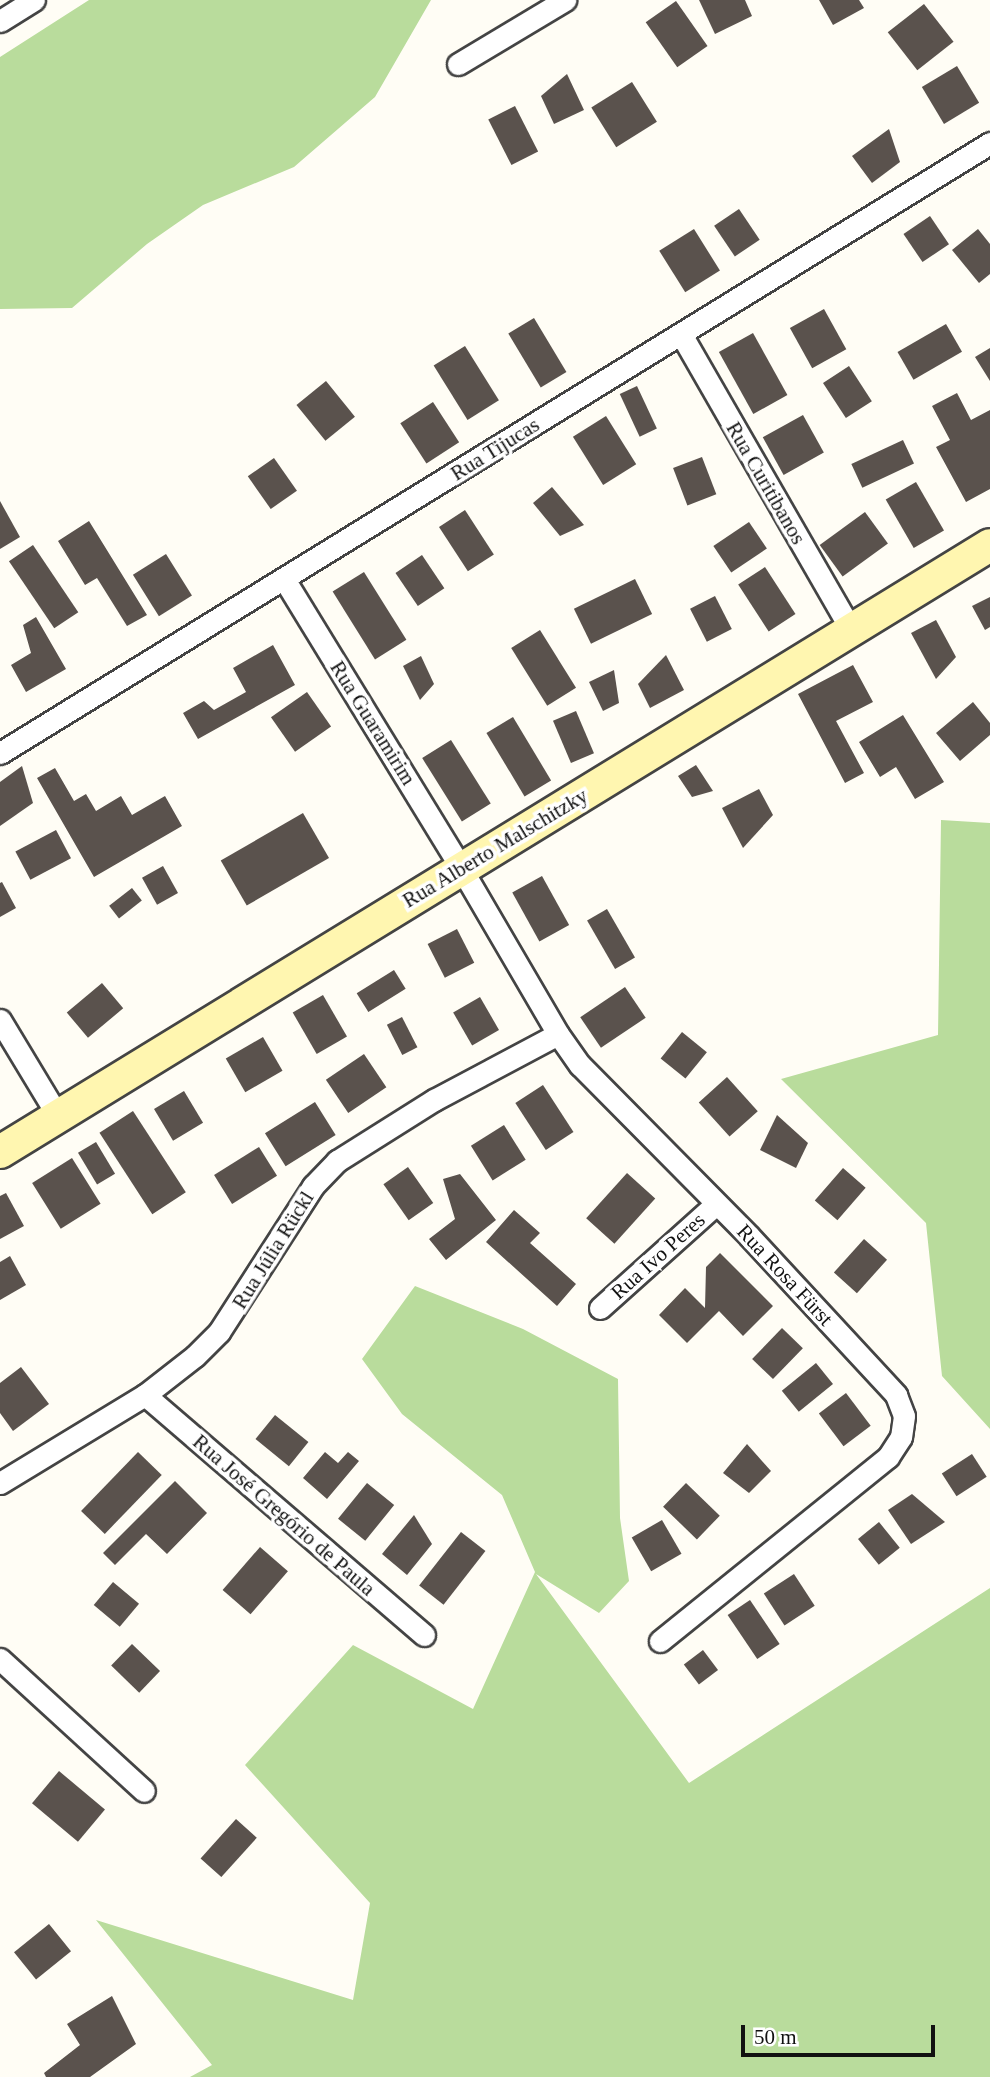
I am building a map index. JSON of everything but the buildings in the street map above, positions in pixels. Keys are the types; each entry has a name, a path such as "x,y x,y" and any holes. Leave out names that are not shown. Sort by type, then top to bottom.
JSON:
{"street":[{"path":"458,64 560,1"},
{"name":"Rua Tijucas","path":"0,752 990,143"},
{"name":"Rua Curitibanos","path":"681,334 852,631"},
{"name":"Rua Alberto Malschitzky","path":"0,1152 990,545"},
{"name":"Rua Guaramirim","path":"284,579 461,867"},
{"name":"Rua Rosa Fürst","path":"461,867 558,1034 604,1092 716,1204 896,1395 904,1416 901,1437 888,1457 660,1641"},
{"path":"0,1020 58,1116"},
{"name":"Rua Júlia Rückl","path":"0,1483 145,1395 195,1356 219,1332 313,1186 337,1161 434,1100 558,1034"},
{"name":"Rua Ivo Peres","path":"600,1308 716,1204"},
{"name":"Rua José Gregório de Paula","path":"145,1395 424,1635"},
{"path":"0,1659 144,1791"}],"green space":[{"path":"89,0 431,0 375,97 294,167 203,205 147,244 72,308 0,309 0,57"},
{"path":"941,820 990,823 990,1429 942,1376 926,1223 781,1079 938,1035"},
{"path":"415,1286 523,1329 618,1379 620,1518 629,1581 599,1613 536,1574 689,1783 990,1588 990,2077 190,2077 212,2065 96,1920 353,2000 370,1903 245,1765 353,1645 473,1709 535,1572 502,1495 402,1414 362,1359"}]}
